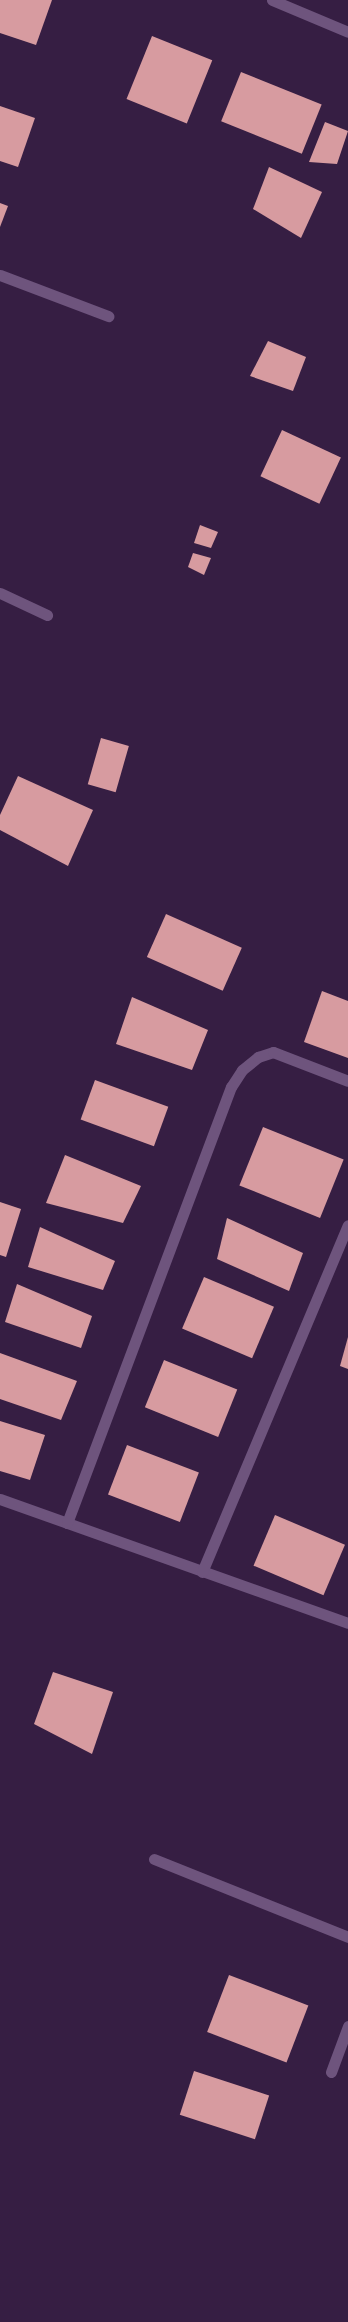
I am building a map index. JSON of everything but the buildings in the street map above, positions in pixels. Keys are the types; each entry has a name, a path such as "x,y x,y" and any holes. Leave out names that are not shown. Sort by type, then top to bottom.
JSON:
{"street":[{"path":"272,0 348,32"},
{"path":"0,275 108,316"},
{"path":"0,593 47,615"},
{"path":"67,1523 231,1086 242,1070 258,1057 273,1052 348,1081"},
{"path":"202,1572 348,1225"},
{"path":"0,1499 348,1623"},
{"path":"154,1859 348,1937"},
{"path":"331,2072 348,2026"}]}
